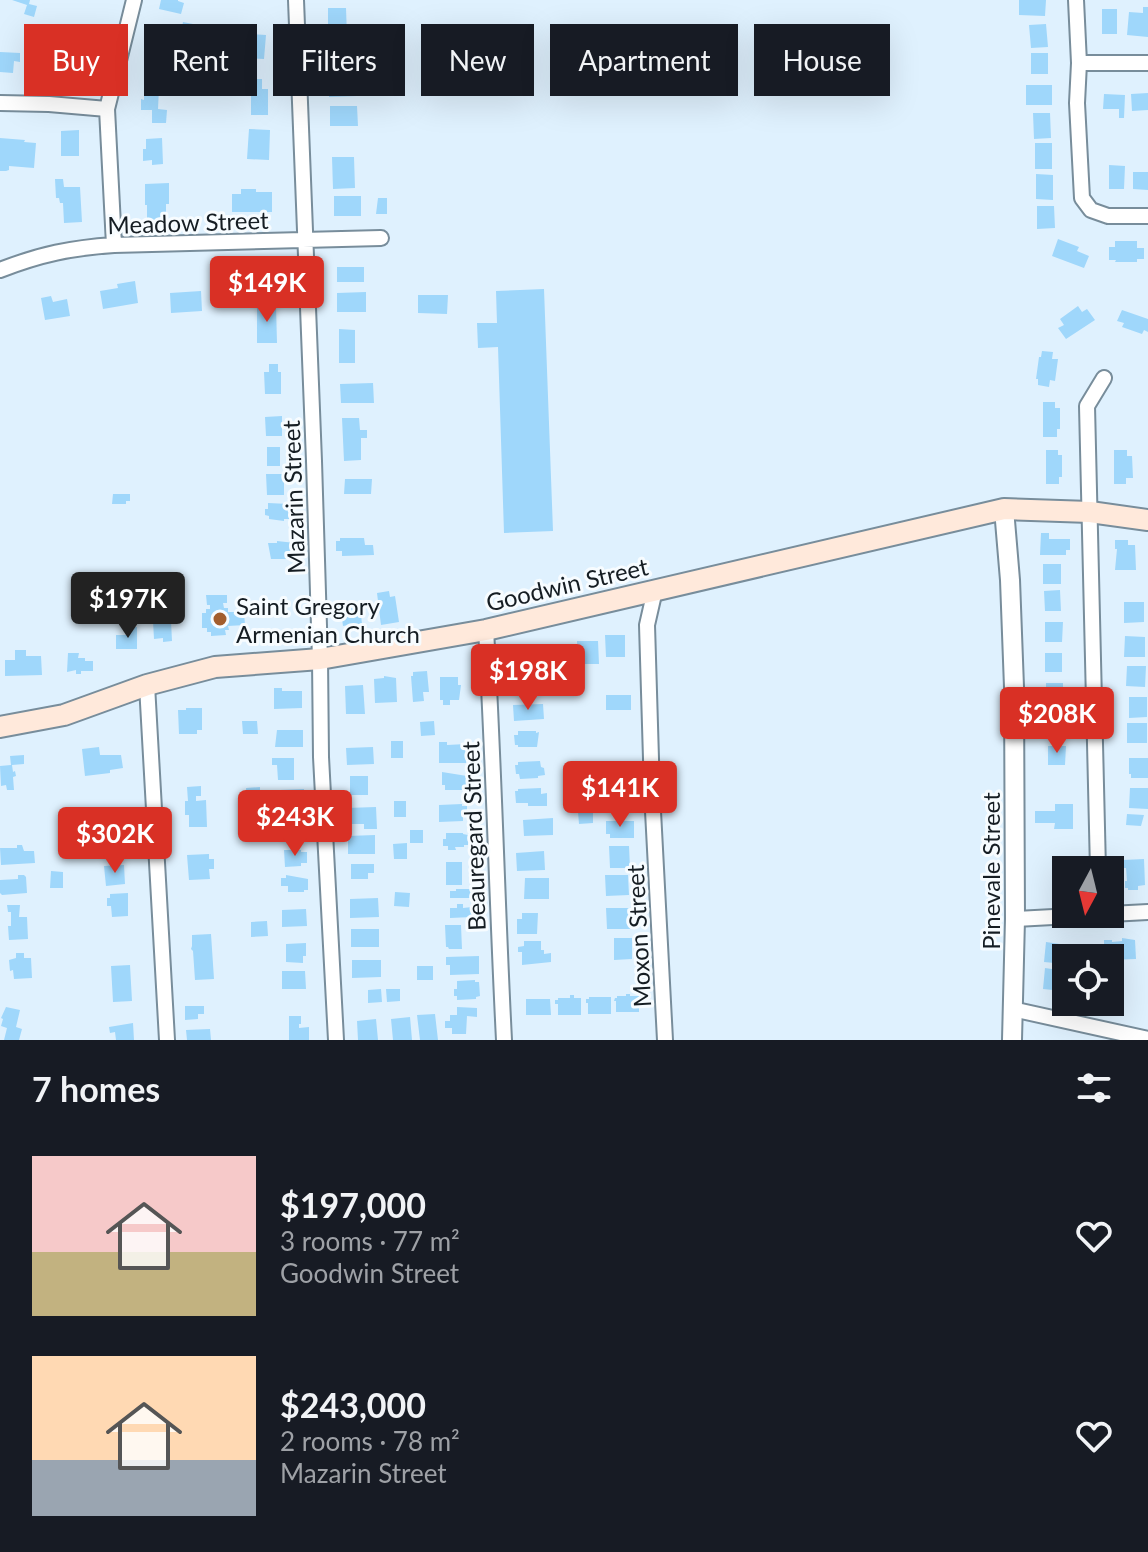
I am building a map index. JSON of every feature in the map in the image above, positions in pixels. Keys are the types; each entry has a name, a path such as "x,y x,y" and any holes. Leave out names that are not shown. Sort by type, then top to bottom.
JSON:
{"main road":[{"name":"Goodwin Street","path":"0,727 64,715 147,685 215,667 320,659 486,630 1004,509 1090,512 1148,520"}],"street":[{"path":"114,245 107,109 134,0"},
{"name":"Mazarin Street","path":"296,0 321,757 336,1040"},
{"path":"1076,0 1082,198 1091,210 1108,216 1148,216"},
{"path":"1079,63 1148,63"},
{"path":"0,103 107,109"},
{"name":"Meadow Street","path":"0,270 75,248 381,238"},
{"path":"1098,856 1087,406 1104,378"},
{"name":"Pinevale Street","path":"1004,509 1014,687 1012,1040"},
{"name":"Moxon Street","path":"655,590 647,625 665,1040"},
{"name":"Beauregard Street","path":"486,630 504,1040"},
{"path":"147,685 167,1040"},
{"path":"1124,913 1148,912"},
{"path":"1015,919 1052,917"},
{"path":"1012,1009 1148,1039"}],"building":[{"path":"12,0 30,0 29,4 37,6 34,17 24,14 27,5"},
{"path":"161,0 184,3 181,14 159,9"},
{"path":"1019,0 1046,0 1045,16 1019,15"},
{"path":"1143,7 1148,7 1148,37 1127,35 1129,12 1143,13"},
{"path":"328,8 346,8 347,24 328,24"},
{"path":"1102,9 1117,9 1117,34 1102,34"},
{"path":"1046,24 1048,47 1031,48 1029,25"},
{"path":"257,34 266,35 264,59 257,59"},
{"path":"0,52 20,53 20,62 14,61 13,73 0,72"},
{"path":"1031,53 1048,53 1048,74 1031,74"},
{"path":"257,79 262,79 262,89 268,89 268,115 251,115 251,96 257,96"},
{"path":"1026,85 1052,85 1052,105 1026,105"},
{"path":"1148,93 1148,110 1132,111 1131,94"},
{"path":"1104,94 1125,95 1124,118 1119,118 1119,109 1103,109"},
{"path":"144,96 159,96 158,109 167,110 166,123 152,123 152,110 141,110 141,99 144,100"},
{"path":"330,106 357,106 358,126 330,126"},
{"path":"1033,113 1050,113 1051,138 1034,139"},
{"path":"249,129 270,130 269,160 247,159"},
{"path":"79,130 79,156 61,156 61,131"},
{"path":"0,138 36,143 34,168 9,166 9,170 0,171"},
{"path":"162,138 163,164 152,165 152,160 143,161 146,139"},
{"path":"1035,143 1052,143 1052,169 1035,169"},
{"path":"332,157 354,157 355,188 333,189"},
{"path":"1109,165 1125,166 1124,189 1109,189"},
{"path":"1133,172 1148,172 1148,190 1133,189"},
{"path":"1036,174 1053,175 1053,200 1036,199"},
{"path":"55,179 63,179 64,187 80,187 82,222 64,223 63,203 56,198"},
{"path":"169,183 166,221 147,221 145,184"},
{"path":"241,189 272,192 272,212 232,212 232,194 241,194"},
{"path":"334,196 361,196 361,216 334,216"},
{"path":"378,198 387,198 387,214 376,214"},
{"path":"1037,206 1054,206 1055,228 1037,229"},
{"path":"1058,239 1079,247 1077,251 1089,256 1084,268 1052,256"},
{"path":"1115,241 1137,241 1137,248 1144,248 1144,259 1137,259 1137,262 1109,260 1109,247 1115,247"},
{"path":"337,267 364,267 364,282 337,282"},
{"path":"277,269 275,297 253,298 252,270"},
{"path":"135,281 138,303 103,309 100,291"},
{"path":"544,289 553,531 504,533 498,347 478,348 477,323 497,323 496,291"},
{"path":"201,291 202,311 171,313 170,293"},
{"path":"366,292 366,312 337,312 337,293"},
{"path":"418,295 448,295 447,314 418,313"},
{"path":"51,296 53,302 67,299 70,316 45,320 41,298"},
{"path":"257,305 276,305 277,343 257,343"},
{"path":"1078,306 1082,312 1087,309 1095,320 1066,339 1058,328 1064,325 1060,319"},
{"path":"1122,310 1148,319 1148,332 1144,330 1142,334 1122,327 1124,323 1117,321"},
{"path":"339,329 355,330 355,363 339,363"},
{"path":"1042,351 1053,352 1052,359 1058,359 1055,381 1050,380 1049,387 1038,385 1036,379"},
{"path":"269,364 278,364 281,394 265,394 264,372 269,372"},
{"path":"373,383 374,403 341,403 340,384"},
{"path":"1043,402 1055,402 1055,408 1060,408 1057,437 1043,437"},
{"path":"282,416 282,436 266,436 265,417"},
{"path":"342,418 359,418 360,430 367,430 367,438 361,438 361,460 344,461"},
{"path":"267,447 280,447 280,466 267,466"},
{"path":"1046,450 1058,450 1058,455 1062,455 1059,484 1046,484"},
{"path":"1114,450 1127,450 1127,456 1132,456 1133,478 1126,478 1126,484 1114,484"},
{"path":"266,474 284,474 284,495 267,495"},
{"path":"345,479 372,479 371,494 344,494"},
{"path":"113,494 130,494 130,501 112,504"},
{"path":"268,503 289,504 293,507 293,515 284,521 269,519 265,515"},
{"path":"1041,533 1049,533 1049,539 1070,539 1070,550 1066,550 1066,555 1040,555"},
{"path":"340,538 364,538 365,545 373,545 374,555 342,556 342,551 336,551 336,541"},
{"path":"1115,540 1128,540 1128,545 1135,545 1136,570 1115,570"},
{"path":"268,543 295,543 292,559 271,559"},
{"path":"1043,564 1061,564 1061,584 1043,584"},
{"path":"1060,590 1061,611 1045,611 1044,591"},
{"path":"389,591 390,597 395,596 399,622 381,625 377,593"},
{"path":"206,595 227,595 224,608 228,608 228,612 244,612 245,625 228,626 226,635 211,636 207,628 202,628 202,613 210,609"},
{"path":"356,601 362,624 359,628 350,629 349,625 343,626 341,612 337,613 335,604"},
{"path":"1124,602 1144,602 1144,622 1124,623"},
{"path":"153,621 171,621 172,641 154,639"},
{"path":"1045,622 1063,622 1062,642 1045,642"},
{"path":"129,627 137,627 137,649 116,649 116,635 129,635"},
{"path":"605,635 625,635 625,657 606,657"},
{"path":"1125,636 1145,637 1145,657 1124,657"},
{"path":"577,641 598,641 599,664 578,664"},
{"path":"569,645 570,665 551,666 549,647"},
{"path":"15,650 26,650 26,656 41,656 42,675 5,676 5,660 15,660"},
{"path":"537,651 538,686 518,687 517,669 522,668 521,652"},
{"path":"68,653 79,653 78,658 93,661 93,671 81,671 81,674 76,674 76,670 67,672"},
{"path":"1045,653 1062,653 1062,672 1045,672"},
{"path":"1127,666 1146,666 1145,687 1126,686"},
{"path":"427,671 429,692 423,692 424,701 413,702 411,676 413,672"},
{"path":"384,676 396,678 397,702 375,703 374,679"},
{"path":"440,677 458,677 458,685 461,685 459,700 450,700 450,705 443,705 443,700 440,700"},
{"path":"1046,683 1063,683 1063,703 1046,702"},
{"path":"363,685 365,714 346,714 345,686"},
{"path":"274,688 302,691 302,708 274,709"},
{"path":"606,695 631,695 631,710 606,710"},
{"path":"1129,697 1147,697 1147,717 1129,718"},
{"path":"543,704 544,719 514,721 513,705"},
{"path":"202,708 202,730 197,730 197,734 179,734 178,710"},
{"path":"1047,715 1064,715 1065,735 1047,735"},
{"path":"242,721 257,721 258,734 243,734"},
{"path":"434,721 435,735 421,736 420,722"},
{"path":"1127,723 1147,723 1147,743 1127,743"},
{"path":"277,730 303,730 303,747 275,747"},
{"path":"518,731 539,732 537,747 515,745 514,735 518,735"},
{"path":"391,741 403,741 403,758 391,758"},
{"path":"439,742 447,742 447,745 466,744 466,763 439,763"},
{"path":"1048,746 1066,746 1065,765 1048,765"},
{"path":"99,747 100,755 121,755 123,768 85,776 82,749"},
{"path":"373,747 374,764 347,765 346,748"},
{"path":"24,755 24,764 12,765 16,776 13,777 14,790 7,790 6,785 1,786 0,766 11,765 10,756"},
{"path":"272,758 294,758 294,780 278,780 277,765 272,765"},
{"path":"1129,758 1148,758 1148,778 1131,778"},
{"path":"540,761 545,775 520,779 516,774 515,765 518,762"},
{"path":"442,772 467,776 467,788 445,790"},
{"path":"350,776 368,776 368,795 350,795"},
{"path":"626,782 627,805 609,806 608,783"},
{"path":"576,784 577,797 564,798 563,785"},
{"path":"201,786 201,796 196,796 196,801 206,800 207,827 189,827 189,815 185,815 187,787"},
{"path":"260,787 260,801 256,801 256,809 247,809 246,788"},
{"path":"541,788 541,794 547,793 547,806 516,803 515,791 518,789"},
{"path":"1130,788 1148,788 1148,809 1129,808"},
{"path":"304,789 305,803 296,805 296,814 281,816 280,790"},
{"path":"394,801 406,801 406,817 394,817"},
{"path":"1055,804 1073,804 1073,829 1054,829 1055,823 1035,823 1035,811 1055,811"},
{"path":"439,805 467,806 463,821 439,822"},
{"path":"376,807 377,829 364,829 364,824 347,824 346,808"},
{"path":"122,812 125,824 123,835 107,836 107,831 99,831 98,820 105,820 105,813"},
{"path":"578,812 593,812 593,823 579,824"},
{"path":"1127,814 1144,815 1141,826 1126,825"},
{"path":"553,818 553,835 524,836 523,820"},
{"path":"606,821 634,821 634,838 610,838 610,834 606,834"},
{"path":"410,830 423,830 423,843 410,843"},
{"path":"446,833 468,835 468,845 448,850 448,846 443,846"},
{"path":"375,835 375,854 348,854 348,836"},
{"path":"83,838 97,838 93,856 83,856"},
{"path":"407,843 407,859 394,859 393,844"},
{"path":"17,845 22,845 24,851 34,851 35,863 1,865 0,848 17,848"},
{"path":"609,846 629,846 630,868 610,868"},
{"path":"284,850 307,852 307,863 285,867"},
{"path":"544,851 545,870 517,871 516,853"},
{"path":"209,854 209,859 214,859 214,869 209,869 210,879 189,880 187,855"},
{"path":"1144,859 1145,885 1138,886 1138,890 1125,888 1124,860"},
{"path":"446,862 462,862 462,885 446,885"},
{"path":"351,864 374,864 374,873 368,873 368,879 351,879"},
{"path":"124,865 125,884 106,886 104,866"},
{"path":"51,871 63,872 63,888 50,888"},
{"path":"18,875 26,877 27,893 2,895 0,880 18,879"},
{"path":"286,875 308,879 308,890 288,892 288,886 281,886 281,878 286,878"},
{"path":"605,875 628,875 629,895 606,896"},
{"path":"525,878 549,878 549,899 524,899"},
{"path":"471,889 471,898 450,898 450,891"},
{"path":"395,892 410,893 409,907 394,906"},
{"path":"128,893 128,916 112,917 107,898 110,894"},
{"path":"378,898 379,917 350,918 350,899"},
{"path":"457,904 463,904 463,908 472,907 472,917 450,918 450,908 457,908"},
{"path":"7,905 20,905 19,917 27,917 28,939 9,940 11,912 8,912"},
{"path":"606,908 630,908 630,929 607,929"},
{"path":"306,909 307,926 282,927 282,910"},
{"path":"522,913 538,913 537,934 517,934 517,919 522,919"},
{"path":"267,921 268,936 251,937 251,922"},
{"path":"445,925 461,925 462,949 446,947"},
{"path":"351,929 379,929 379,947 351,947"},
{"path":"211,934 214,979 195,980 192,935"},
{"path":"614,938 632,938 632,959 614,960"},
{"path":"1122,938 1135,940 1136,959 1124,959 1124,944 1104,944 1104,940 1122,941"},
{"path":"524,941 541,941 544,954 551,953 551,962 522,965 522,952 518,952 518,947 524,946"},
{"path":"1046,942 1060,944 1052,944 1052,963 1044,962"},
{"path":"306,943 303,963 286,962 286,944"},
{"path":"16,953 24,953 24,958 31,958 32,978 14,979 9,960 16,958"},
{"path":"479,956 479,974 450,975 446,957"},
{"path":"352,960 381,960 381,977 352,978"},
{"path":"130,965 132,1001 113,1002 111,966"},
{"path":"417,966 433,966 433,980 417,980"},
{"path":"1045,968 1052,969 1052,990 1043,989"},
{"path":"282,971 305,971 306,989 282,989"},
{"path":"457,981 479,982 480,996 457,1000 454,989 457,989"},
{"path":"381,989 382,1002 368,1003 368,990"},
{"path":"386,989 400,989 400,1001 387,1002"},
{"path":"626,994 639,996 639,1012 616,1012 615,998"},
{"path":"570,995 581,998 581,1015 558,1015 555,1000 570,998"},
{"path":"611,997 611,1014 588,1014 586,999"},
{"path":"526,999 550,999 551,1015 526,1015"},
{"path":"185,1006 204,1006 204,1014 198,1014 198,1019 185,1020"},
{"path":"6,1007 20,1010 16,1027 22,1029 19,1040 4,1040 7,1028 1,1026 1,1018"},
{"path":"457,1007 477,1008 477,1017 467,1016 466,1034 452,1034 452,1028 445,1028 445,1021 450,1021 450,1015 457,1015"},
{"path":"435,1014 438,1040 420,1040 417,1015"},
{"path":"289,1016 301,1016 299,1028 309,1027 309,1040 289,1040"},
{"path":"410,1017 412,1040 393,1040 391,1019"},
{"path":"376,1019 378,1040 358,1040 357,1021"},
{"path":"133,1023 134,1040 116,1040 115,1032 110,1033 109,1027"},
{"path":"210,1029 211,1040 187,1040 186,1030"}],"place":[{"name":"Saint Gregory Armenian Church","path":"220,619"}]}
